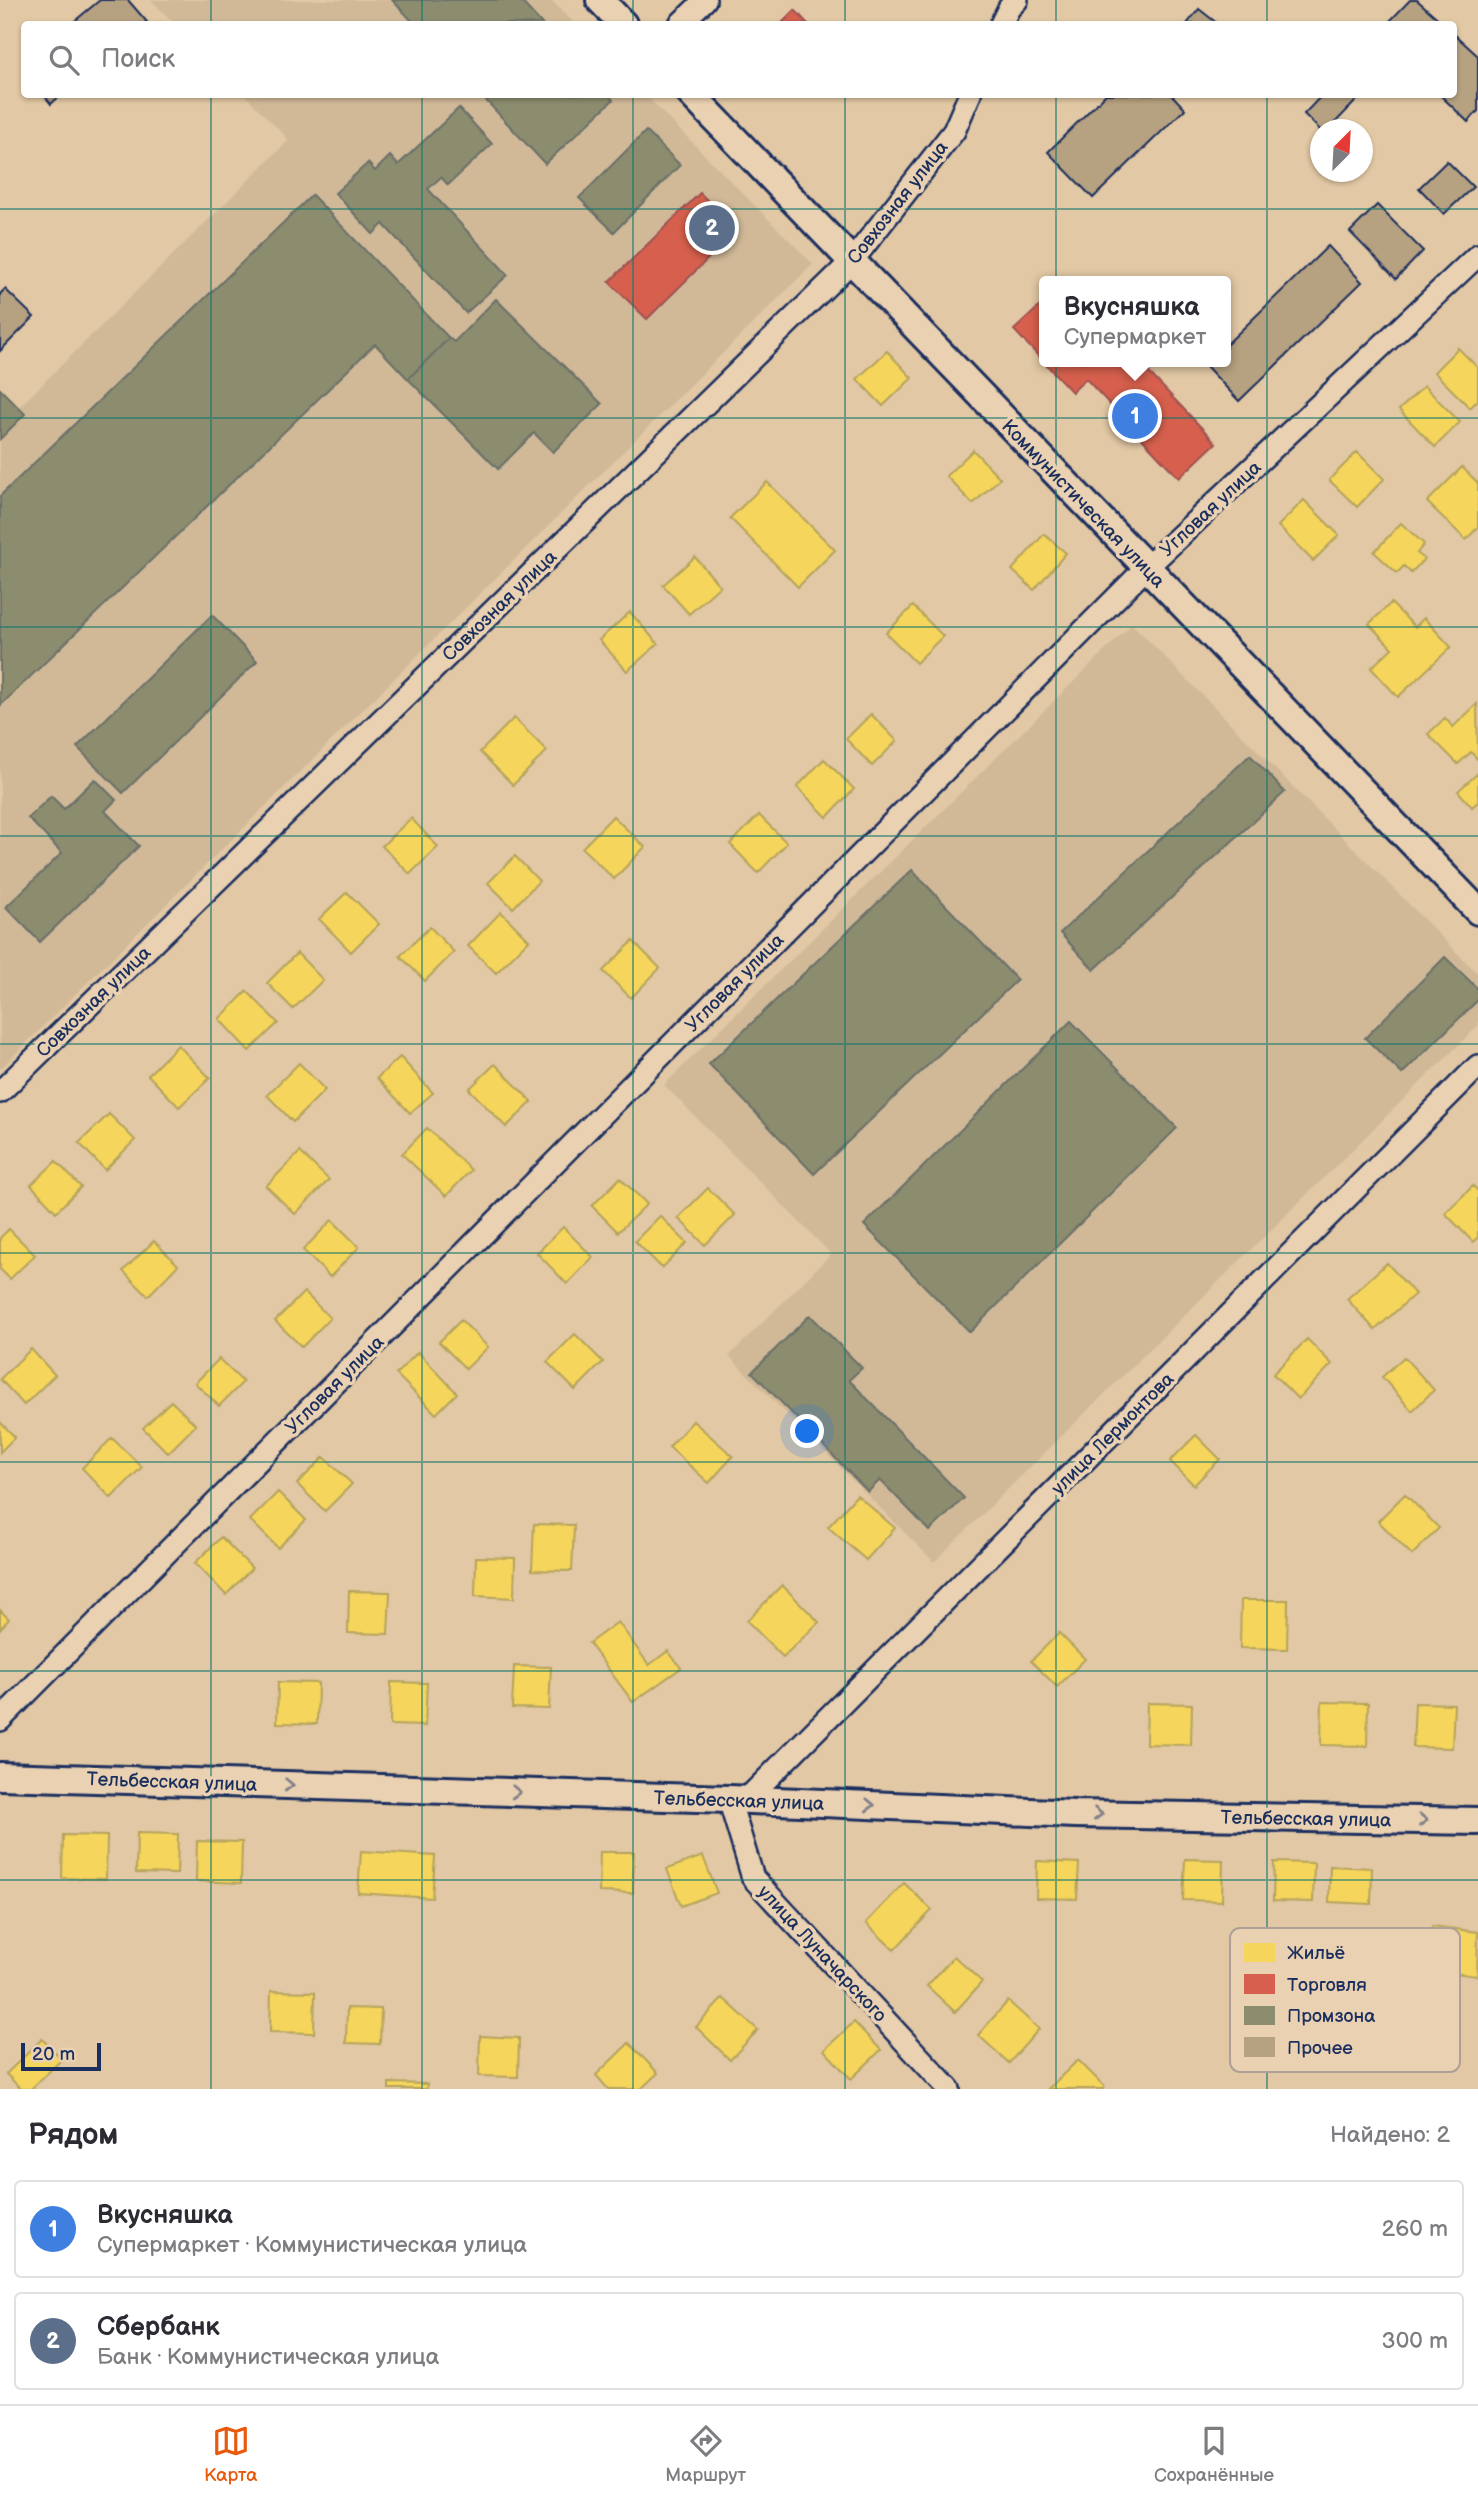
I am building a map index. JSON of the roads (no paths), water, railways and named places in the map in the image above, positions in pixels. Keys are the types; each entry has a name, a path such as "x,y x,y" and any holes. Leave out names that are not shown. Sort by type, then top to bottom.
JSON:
{"street":[{"path":"600,0 620,21"},
{"path":"683,21 705,0"},
{"path":"1002,21 1017,0"},
{"name":"Коммунистическая улица","path":"695,98 1478,911"},
{"name":"Совхозная улица","path":"0,1092 852,261 954,131 968,98"},
{"name":"Угловая улица","path":"0,1720 1146,568 1478,255"},
{"name":"улица Лермонтова","path":"737,1800 1478,1066"},
{"name":"Тельбесская улица","path":"0,1776 1075,1814 1478,1821"},
{"name":"улица Луначарского","path":"737,1800 754,1878 949,2089"}],"place":[{"name":"Сбербанк","path":"712,228"},
{"name":"Вкусняшка","path":"1135,416"}]}
